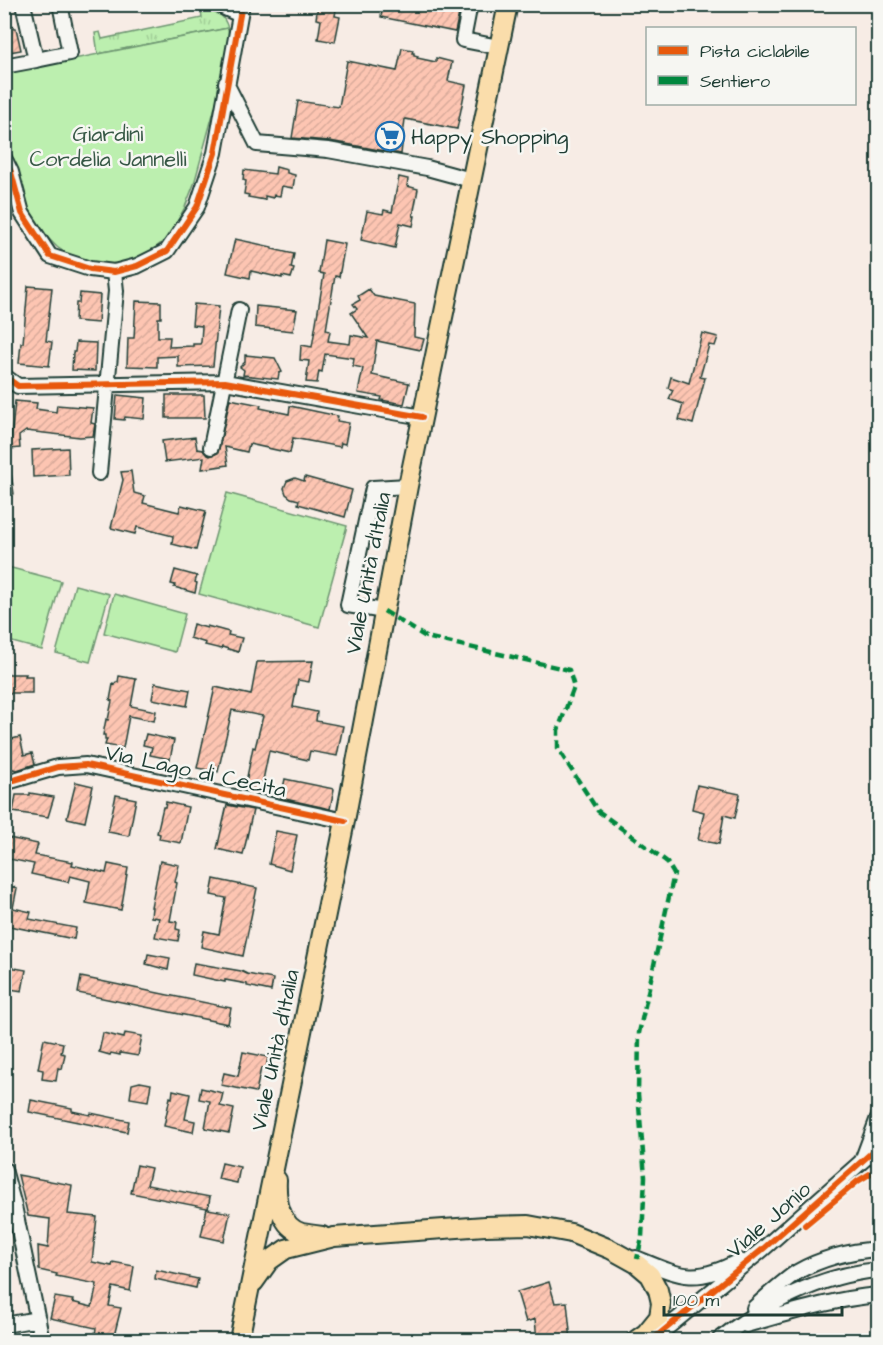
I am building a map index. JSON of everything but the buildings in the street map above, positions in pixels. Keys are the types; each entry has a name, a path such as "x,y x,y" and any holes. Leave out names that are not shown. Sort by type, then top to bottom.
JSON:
{"main road":[{"name":"Viale Unità d'Italia","path":"277,1151 345,820 408,486 508,4"},
{"path":"277,1151 276,1193 287,1224 300,1233 334,1237"},
{"path":"239,1341 277,1151"},
{"path":"244,1312 255,1279 269,1261 286,1249 334,1237 528,1225 571,1233 610,1249 637,1264 650,1275 658,1290 661,1303 658,1317 645,1338"}],"street":[{"path":"23,4 36,60"},
{"path":"4,66 70,53 60,4"},
{"path":"4,158 11,172 22,213 50,256 90,269 114,272 137,266 167,251 197,207 215,153 225,80 241,10 216,4"},
{"path":"470,4 463,40 499,48"},
{"path":"225,80 256,144 328,150 427,168 471,180"},
{"path":"99,473 116,291 114,272"},
{"path":"211,447 238,310"},
{"path":"4,376 18,386 225,382 422,417"},
{"path":"384,611 348,605 373,488 408,486"},
{"name":"Via Lago di Cecita","path":"4,783 58,767 86,765 345,820"},
{"path":"862,1162 879,1118"},
{"name":"Viale Jonio","path":"645,1338 763,1249 879,1147"},
{"path":"862,1162 879,1154"},
{"path":"4,1169 42,1341"},
{"path":"610,1249 673,1273 692,1276 725,1269 763,1249"},
{"path":"718,1341 797,1272 825,1260 857,1251 879,1249"},
{"path":"732,1329 789,1295 821,1282 879,1270"},
{"path":"732,1329 831,1302 879,1295"},
{"path":"4,1325 38,1319"}],"green space":[{"path":"206,9 220,15 228,28 98,54 95,33 100,32 102,39 202,18 201,10"},
{"name":"Giardini Cordelia Jannelli","path":"228,28 229,39 218,96 194,184 185,207 166,239 150,252 119,266 87,262 70,256 57,247 37,227 30,215 14,159 5,148 4,73"},
{"path":"227,493 347,526 319,627 199,594"},
{"path":"4,566 61,581 42,650 5,640"},
{"path":"75,585 109,594 90,662 56,653"},
{"path":"114,594 185,614 175,652 104,633"}],"marked path":[{"path":"384,611 426,637 569,670 574,687 558,730 558,749 598,811 666,861 674,874 639,1033 638,1094 645,1177 642,1237 637,1259"}],"cycle path":[{"path":"4,158 11,172 22,213 50,256 90,269 114,272 137,266 167,251 197,207 215,153 242,4"},
{"path":"4,376 18,386 225,382 422,417"},
{"path":"4,783 58,767 86,765 345,821"},
{"path":"652,1340 763,1249 878,1147"},
{"path":"805,1225 858,1181 878,1169"}],"place":[{"name":"Happy Shopping","path":"390,136"}]}
